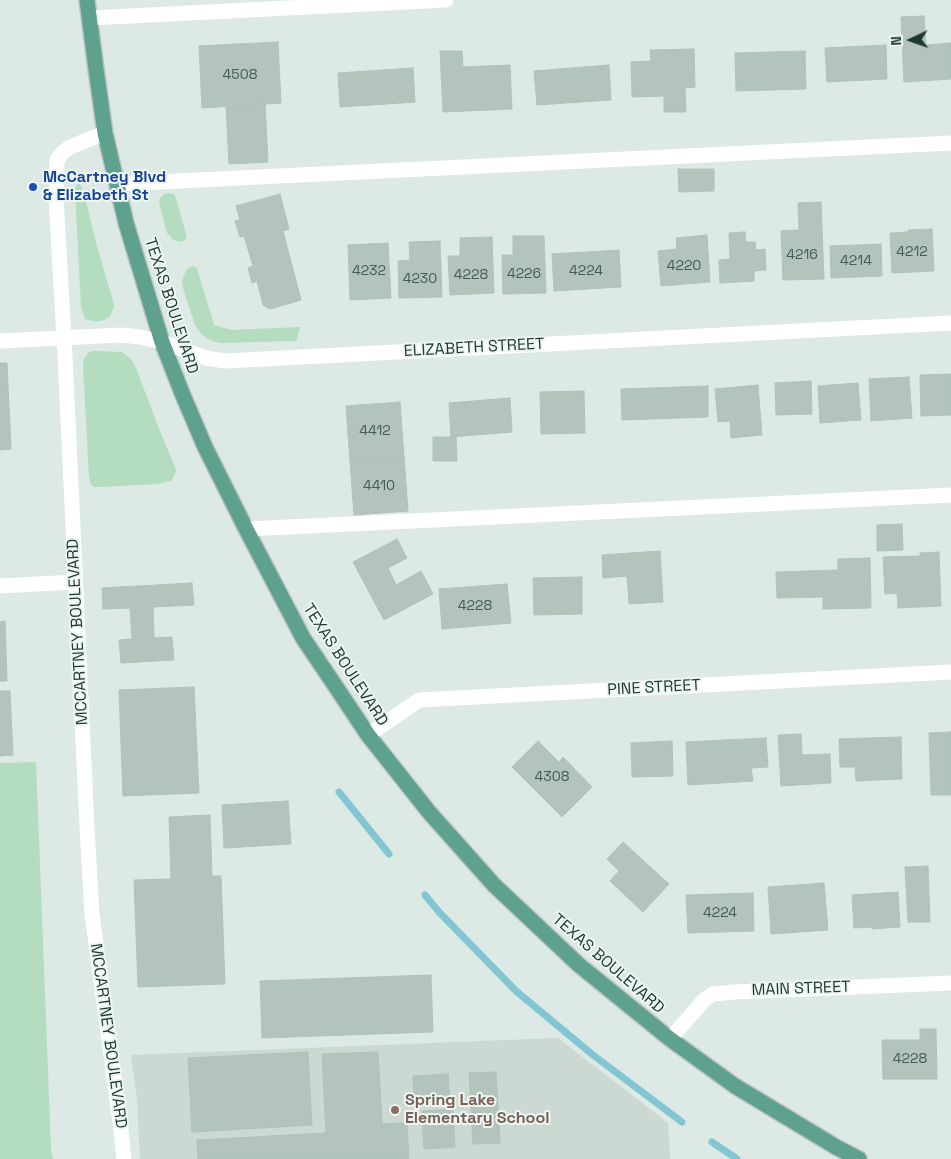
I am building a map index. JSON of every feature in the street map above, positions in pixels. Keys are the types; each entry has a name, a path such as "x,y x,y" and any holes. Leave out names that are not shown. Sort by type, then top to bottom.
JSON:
{"main road":[{"name":"TEXAS BOULEVARD","path":"87,0 105,133 126,223 162,342 205,447 303,638 368,734 429,812 494,885 580,964 670,1039 735,1086 859,1159"}],"street":[{"path":"90,18 446,0"},
{"name":"MCCARTNEY BOULEVARD","path":"105,133 66,149 62,153 57,160 56,198 92,914 124,1159"},
{"path":"117,184 951,144"},
{"name":"ELIZABETH STREET","path":"0,341 120,335 162,342 206,358 225,362 951,323"},
{"path":"246,529 951,495"},
{"path":"0,586 75,582"},
{"name":"PINE STREET","path":"368,734 419,700 951,672"},
{"name":"MAIN STREET","path":"670,1039 706,999 713,994 951,983"}],"shaded area":[{"name":"Spring Lake Elementary School","path":"558,1038 668,1123 670,1159 140,1159 137,1098 131,1055"}],"green space":[{"path":"77,184 80,184 84,193 113,301 114,307 110,316 101,321 85,319 81,307 75,189"},
{"path":"167,193 174,194 176,198 187,238 184,241 174,240 167,233 159,203 160,198"},
{"path":"193,266 197,268 214,325 232,330 300,327 296,341 221,343 212,341 201,334 195,325 182,281 187,269"},
{"path":"93,351 122,352 131,359 175,467 176,471 171,481 157,484 99,487 91,485 83,365 88,353"},
{"path":"36,762 51,1149 53,1159 0,1159 0,763"}],"building":[{"path":"924,16 926,45 951,43 951,79 904,82 901,17"},
{"path":"278,42 281,103 202,108 199,46"},
{"path":"886,45 887,79 827,82 825,48"},
{"path":"694,49 695,87 685,88 686,112 664,112 664,96 632,97 631,62 651,61 650,50"},
{"path":"440,51 462,51 463,67 510,65 512,109 443,112"},
{"path":"805,51 806,89 736,91 735,53"},
{"path":"609,65 611,100 537,105 534,71"},
{"path":"413,68 415,102 340,107 338,73"},
{"path":"265,104 268,162 229,164 226,106"},
{"path":"678,169 714,169 714,191 679,192"},
{"path":"280,194 289,229 283,231 301,300 270,309 263,305 257,281 252,283 248,268 253,266 244,236 240,237 235,221 240,220 236,206"},
{"path":"821,202 824,279 783,280 781,231 799,230 798,203"},
{"path":"932,229 934,271 892,273 890,233"},
{"path":"745,232 746,242 755,242 756,250 765,249 766,270 754,271 754,281 720,283 719,260 730,259 729,233"},
{"path":"707,235 710,282 661,286 658,251 677,249 676,238"},
{"path":"513,236 544,236 546,293 503,294 502,255 513,255"},
{"path":"492,237 494,293 450,295 448,256 460,256 460,238"},
{"path":"440,241 442,297 399,298 398,261 410,260 409,242"},
{"path":"388,243 391,298 350,300 348,245"},
{"path":"881,244 882,276 831,278 830,246"},
{"path":"619,250 621,287 554,291 552,254"},
{"path":"0,363 7,363 11,449 0,450"},
{"path":"951,374 951,415 921,416 920,375"},
{"path":"909,377 912,418 871,421 869,379"},
{"path":"811,381 812,414 776,415 775,383"},
{"path":"858,383 861,420 820,423 818,386"},
{"path":"758,385 762,435 731,438 730,421 718,422 715,389"},
{"path":"708,386 708,417 622,420 621,389"},
{"path":"584,391 585,433 541,434 540,392"},
{"path":"510,398 512,432 451,437 449,403"},
{"path":"400,402 404,457 350,461 346,406"},
{"path":"433,437 456,437 457,461 433,461"},
{"path":"404,457 408,511 354,515 350,461"},
{"path":"902,524 903,550 877,551 877,525"},
{"path":"397,539 407,558 388,568 396,585 421,571 433,594 384,620 353,562"},
{"path":"660,551 663,602 629,604 627,576 603,578 602,555"},
{"path":"939,552 941,606 898,608 897,593 885,594 883,557 920,556 920,553"},
{"path":"870,558 871,608 823,609 823,597 777,598 776,572 838,570 838,559"},
{"path":"582,577 582,614 534,615 533,578"},
{"path":"192,583 194,605 153,607 154,638 172,637 174,660 121,663 119,640 132,639 130,608 103,609 102,588"},
{"path":"507,584 511,623 442,629 439,589"},
{"path":"5,621 7,681 0,681 0,622"},
{"path":"194,687 199,793 123,796 119,690"},
{"path":"0,691 10,691 13,755 0,756"},
{"path":"951,732 951,795 931,795 929,733"},
{"path":"801,734 802,755 830,754 831,783 781,786 778,735"},
{"path":"901,737 902,779 856,781 855,767 840,767 839,739"},
{"path":"766,738 768,767 751,768 753,781 688,785 686,742"},
{"path":"538,741 559,762 563,757 592,787 562,817 512,767"},
{"path":"672,741 673,776 632,777 631,743"},
{"path":"288,801 291,844 224,848 222,805"},
{"path":"210,815 212,876 221,876 225,984 138,987 134,880 171,879 169,817"},
{"path":"623,842 669,884 643,912 610,881 619,871 607,859"},
{"path":"928,866 930,922 908,922 905,867"},
{"path":"824,883 828,930 771,934 768,887"},
{"path":"898,892 900,927 854,928 852,895"},
{"path":"753,893 754,931 688,933 686,895"},
{"path":"431,975 433,1032 262,1038 260,981"},
{"path":"920,1029 936,1029 937,1079 883,1079 882,1040 920,1040"},
{"path":"308,1052 312,1125 192,1132 188,1058"},
{"path":"378,1052 382,1124 407,1123 409,1159 198,1159 197,1140 326,1133 322,1054"},
{"path":"496,1072 500,1143 473,1144 469,1073"},
{"path":"448,1074 450,1103 414,1105 413,1076"},
{"path":"453,1109 455,1147 424,1149 422,1111"}],"waterway":[{"path":"339,792 389,854"},
{"path":"425,895 439,912 516,991 593,1055 682,1122"},
{"path":"712,1142 737,1159"}],"place":[{"name":"McCartney Blvd & Elizabeth St","path":"33,187"},
{"name":"Spring Lake Elementary School","path":"395,1110"}]}
